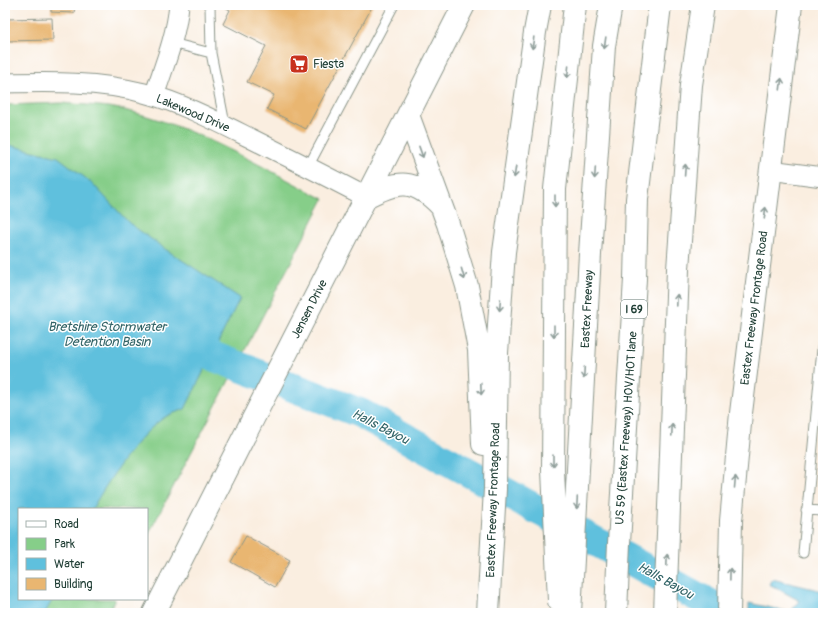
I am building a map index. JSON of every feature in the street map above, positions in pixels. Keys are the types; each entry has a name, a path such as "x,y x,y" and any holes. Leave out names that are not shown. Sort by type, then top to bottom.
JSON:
{"main road":[{"name":"Eastex Freeway Frontage Road","path":"488,612 495,489 494,471 497,446 488,351 540,5"},
{"path":"559,613 553,470 555,189 575,5"},
{"name":"Eastex Freeway","path":"570,613 590,246 604,46 611,5"},
{"name":"US 59 (Eastex Freeway) HOV/HOT lane","path":"616,613 635,279 637,199 660,5"},
{"path":"665,613 678,269 691,85 703,5"},
{"name":"Eastex Freeway Frontage Road","path":"729,613 731,520 741,413 791,5"},
{"name":"Jensen Drive","path":"154,613 408,115 458,7"},
{"path":"408,115 448,224 488,351"},
{"path":"366,197 384,188 400,184 416,186 432,197 441,206"}],"street":[{"path":"154,96 172,43 178,19 179,5"},
{"name":"Lakewood Drive","path":"5,83 55,82 82,84 128,90 154,96 225,126 366,197"},
{"path":"770,170 823,177"}],"lane":[{"path":"210,5 211,53 225,126"},
{"path":"308,167 394,5"},
{"path":"172,43 211,53"},
{"path":"803,553 823,338"},
{"path":"806,510 823,512"}],"green space":[{"path":"62,103 120,109 147,116 173,125 225,147 324,199 148,535 148,508 18,508 18,600 114,600 108,613 5,613 5,105"}],"water":[{"name":"Bretshire Stormwater Detention Basin","path":"5,144 58,157 92,183 129,223 165,249 240,298 185,409 165,417 144,435 124,459 93,508 18,508 18,600 52,600 45,613 5,613"},
{"path":"772,579 823,591 823,613 749,613 749,603 790,612 800,601 769,584"}],"building":[{"path":"51,5 75,5 74,13 51,12"},
{"name":"Fiesta","path":"221,5 373,5 306,129 267,109 274,95 247,82 266,46 223,24 230,10"},
{"path":"52,18 53,40 6,41 6,19"},
{"path":"246,536 290,560 275,587 231,562"}],"waterway":[{"name":"Halls Bayou","path":"173,341 360,413 727,613"}],"place":[{"name":"Fiesta","path":"299,64"}]}
